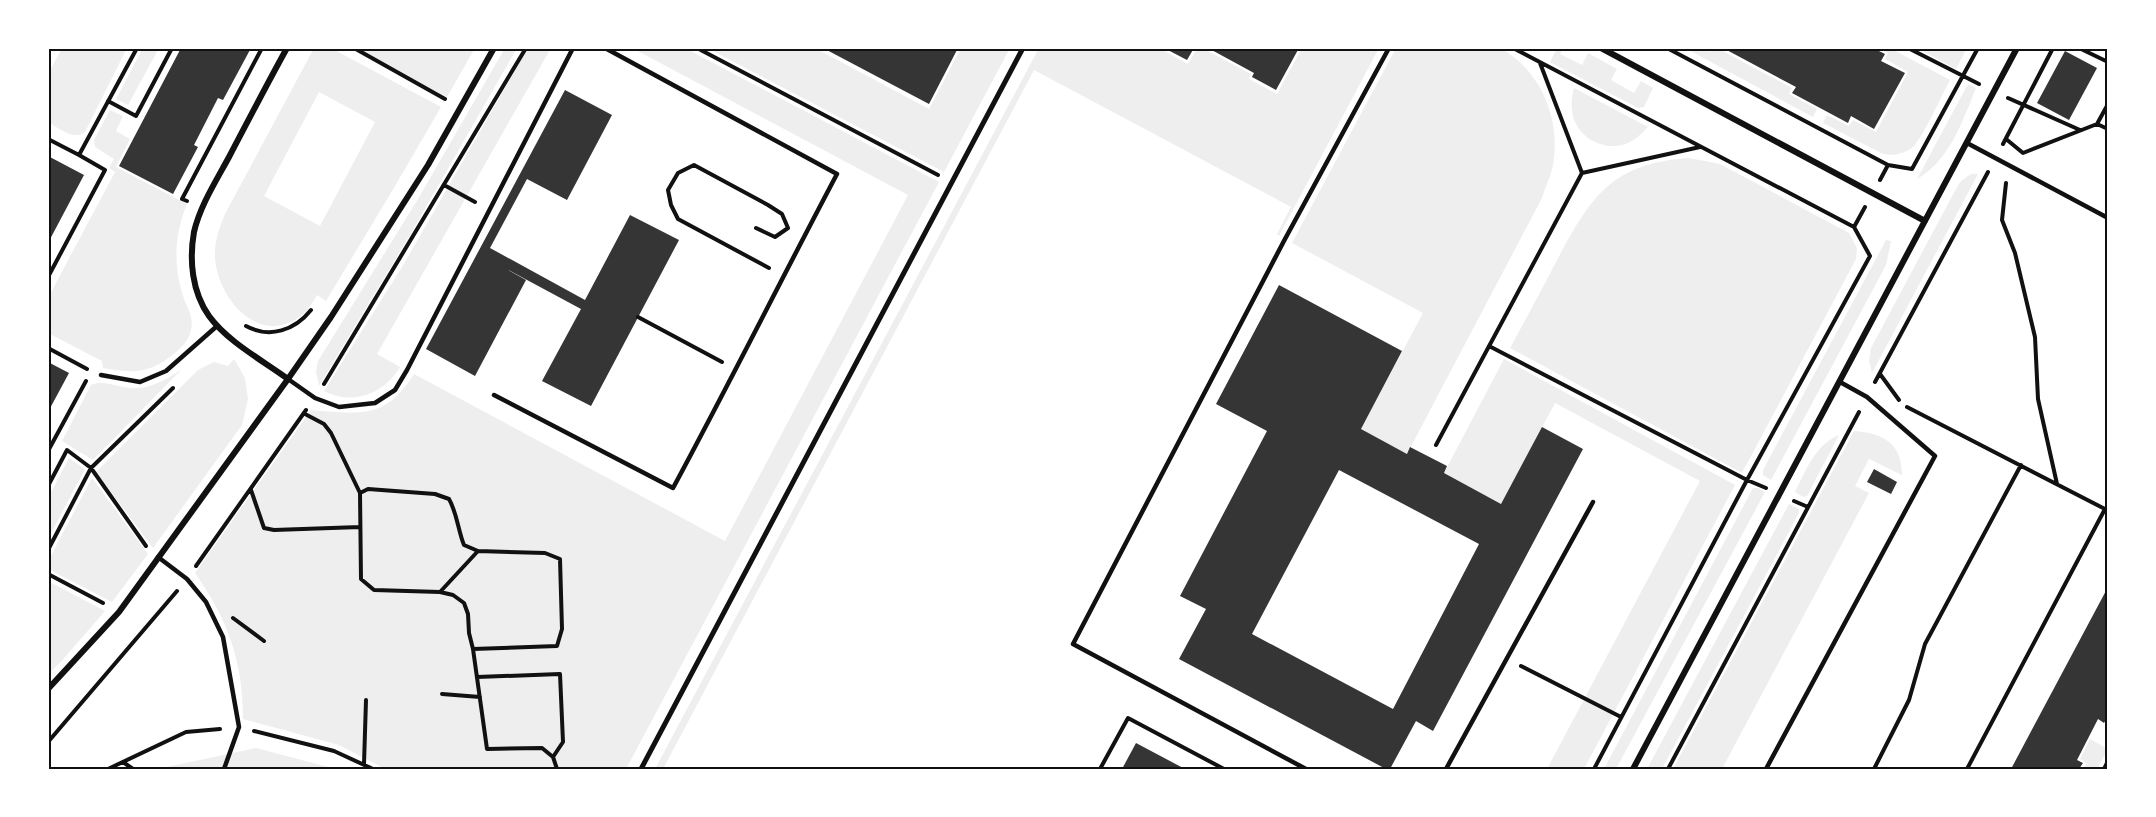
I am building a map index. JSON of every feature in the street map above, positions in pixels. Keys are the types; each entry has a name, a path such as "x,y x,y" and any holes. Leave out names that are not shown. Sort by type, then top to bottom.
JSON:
{"street":[{"path":"287,48 203,208 195,230 191,253 200,299 209,315 218,326 288,379"},
{"path":"48,689 118,612 288,379 331,317 428,165 494,48"},
{"path":"641,769 1023,48"},
{"path":"1601,48 1925,221"},
{"path":"1633,769 2017,48"}],"lane":[{"path":"288,379 315,398 339,407 375,403 395,390 573,48"},
{"path":"494,395 673,488 737,370 837,174 605,48"},
{"path":"1306,769 1073,644 1280,249 1389,48"},
{"path":"1967,143 2108,218"},
{"path":"101,375 140,382 166,371 218,326"},
{"path":"1766,769 1935,456 1867,397 1840,382"},
{"path":"1446,769 1593,502"},
{"path":"158,557 187,579 206,602 223,638 239,727 225,769"}],"path":[{"path":"79,155 137,48"},
{"path":"108,102 136,116 171,48"},
{"path":"203,208 182,198 262,48"},
{"path":"354,48 460,108 484,119"},
{"path":"48,742 187,579 304,414 526,48"},
{"path":"698,48 952,182"},
{"path":"1513,48 1854,227 1870,256 1747,480 1594,769"},
{"path":"1667,48 1888,165 1912,169 1978,48"},
{"path":"1908,48 1994,92 2080,130"},
{"path":"2079,48 2108,62"},
{"path":"1540,62 1582,173"},
{"path":"2006,139 2023,153 2097,124 2108,104"},
{"path":"2097,124 2108,129"},
{"path":"48,139 105,170 48,277"},
{"path":"1436,445 1582,173 1701,147"},
{"path":"756,228 775,237 788,228 782,214 694,165 678,173 668,190 671,205 678,219 783,276"},
{"path":"1854,227 1888,165"},
{"path":"1986,175 2006,183 2002,220 2015,253 2035,337 2038,399 2057,484"},
{"path":"444,185 489,210"},
{"path":"240,322 264,332 288,330 302,321 315,306 331,317"},
{"path":"638,317 737,370"},
{"path":"1488,346 1747,480 1808,507"},
{"path":"48,348 91,371 48,451"},
{"path":"1880,374 1903,405 2105,509 1967,769"},
{"path":"48,550 92,468 181,381"},
{"path":"304,414 324,424 331,433 360,493 361,579 374,590 440,592 453,595 464,603 468,614 487,749 542,748 553,757 557,769"},
{"path":"48,486 67,450 92,468 150,552 158,557"},
{"path":"1874,769 1909,700 1925,644 2020,465"},
{"path":"251,489 264,528 274,530 360,527"},
{"path":"360,493 368,489 435,494 448,499 454,510 464,545 478,551 545,553 560,559 562,629 557,646 473,650"},
{"path":"440,592 478,551"},
{"path":"48,573 118,612"},
{"path":"1507,658 1621,717"},
{"path":"477,677 560,674 563,742 553,757"},
{"path":"442,694 480,697"},
{"path":"364,764 366,700"},
{"path":"1100,769 1128,718 1224,769"},
{"path":"108,769 186,732 239,727 334,751 373,769"},
{"path":"2104,769 2108,761"},
{"path":"123,762 133,769"}],"shaded area":[{"path":"62,48 127,48 85,132 76,135 66,133 48,122 48,74"},
{"path":"143,48 159,48 128,105 116,99"},
{"path":"314,48 331,48 441,107 326,301 317,295 303,314 287,323 272,326 257,323 244,315 224,289 218,274 215,252 217,236 225,214","holes":["319,92 375,122 320,226 264,196"]},
{"path":"354,48 402,48 406,50 407,48 475,48 447,97"},
{"path":"505,48 517,48 410,235 319,386 316,372 318,361 418,199"},
{"path":"528,48 551,48 377,354 400,367 385,384 367,395 346,397 324,391 402,267"},
{"path":"632,48 685,48 939,182 626,769 385,769 339,745 243,719 237,660 225,625 207,590 195,573 311,410 344,413 370,411 382,407 393,400 414,374 725,541 908,195"},
{"path":"707,48 815,48 929,109 961,48 1010,48 944,172"},
{"path":"1039,48 1159,48 1188,64 1197,48 1206,48 1251,74 1249,79 1277,94 1302,48 1379,48 1279,236 1277,234 1291,207 1034,70 663,769 655,769"},
{"path":"1396,48 1500,48 1526,68 1536,81 1549,110 1555,142 1552,168 1542,198 1407,454 1361,429 1423,313 1292,243"},
{"path":"1557,48 1563,48 1560,54 1582,65 1588,53 1617,69 1611,80 1634,93 1641,81 1653,88 1644,107 1638,108 1550,62"},
{"path":"1685,48 1702,48 1710,52 1713,48 1717,48 1792,88 1789,94 1817,109 1813,117"},
{"path":"1879,48 1890,48 1950,80 1917,142 1913,147 1898,154 1881,153 1823,123 1827,115 1849,126 1853,120 1876,132 1908,72 1885,59 1888,53"},
{"path":"1917,48 1967,48 1956,69"},
{"path":"1968,84 1976,88 1954,139 1938,162 1917,179"},
{"path":"1574,88 1648,127 1635,139 1625,144 1607,146 1591,140 1578,128 1574,120 1572,97"},
{"path":"110,110 123,116 116,131 130,139 116,167 187,204 176,251 180,287 191,318 190,334 183,345 167,359 151,368 133,371 103,368 102,361 48,333 48,298 115,172 109,168 114,159 95,147 94,140"},
{"path":"1689,158 1720,164 1849,233 1857,248 1856,259 1742,473 1510,348 1568,239 1592,202 1622,176 1640,167 1662,161"},
{"path":"1971,174 1978,174 1872,373 1869,361 1871,348 1957,187"},
{"path":"1886,240 1891,241 1886,265 1771,480 1763,475 1763,470"},
{"path":"234,359 245,378 248,399 242,425 153,548 96,472 198,370 214,362 228,366"},
{"path":"1504,359 1735,485 1584,769 1547,769 1700,481 1555,403 1501,504 1444,473"},
{"path":"182,369 93,460 62,441 91,385 106,383 128,388 146,387 165,380"},
{"path":"1854,431 1874,434 1889,442 1899,455 1902,475 1869,459 1855,486 1869,493 1722,769 1673,769"},
{"path":"1839,435 1807,496 1803,497 1795,492 1817,452"},
{"path":"69,458 85,469 48,539 48,498"},
{"path":"92,478 148,554 112,602 48,569 48,561"},
{"path":"1753,488 1765,492 1616,769 1604,769"},
{"path":"1789,504 1799,509 1799,513 1662,769 1647,769"},
{"path":"48,581 105,611 48,674"},
{"path":"2090,739 2108,749 2097,769 2083,769 2086,763 2080,759"},
{"path":"256,748 336,769 157,769"}],"building":[{"path":"181,48 251,48 223,100 218,98 194,145 198,147 173,194 119,166"},
{"path":"823,48 958,48 929,104"},
{"path":"1164,48 1194,48 1187,60"},
{"path":"1208,48 1299,48 1276,90 1252,77 1254,73"},
{"path":"1723,48 1858,48 1862,50 1873,48 1885,54 1881,61 1905,73 1874,129 1851,116 1848,123 1792,93 1796,87"},
{"path":"2065,51 2097,68 2069,120 2037,103"},
{"path":"565,90 612,115 567,200 527,179 490,248 585,300 630,215 679,240 591,406 542,381 581,309 499,265 526,280 475,376 426,349"},
{"path":"48,156 84,175 48,243"},
{"path":"1279,285 1402,351 1361,429 1407,454 1410,447 1447,466 1444,473 1501,504 1542,427 1583,449 1433,731 1416,721 1390,769 1386,769 1179,659 1206,609 1180,596 1267,431 1216,404","holes":["1339,470 1479,544 1393,709 1252,634"]},
{"path":"48,362 69,373 48,412"},
{"path":"1874,469 1897,482 1891,494 1867,482"},
{"path":"2108,587 2108,716 2104,723 2098,719 2077,760 2083,763 2079,769 2011,769"},
{"path":"1136,743 1185,769 1122,769"}]}
